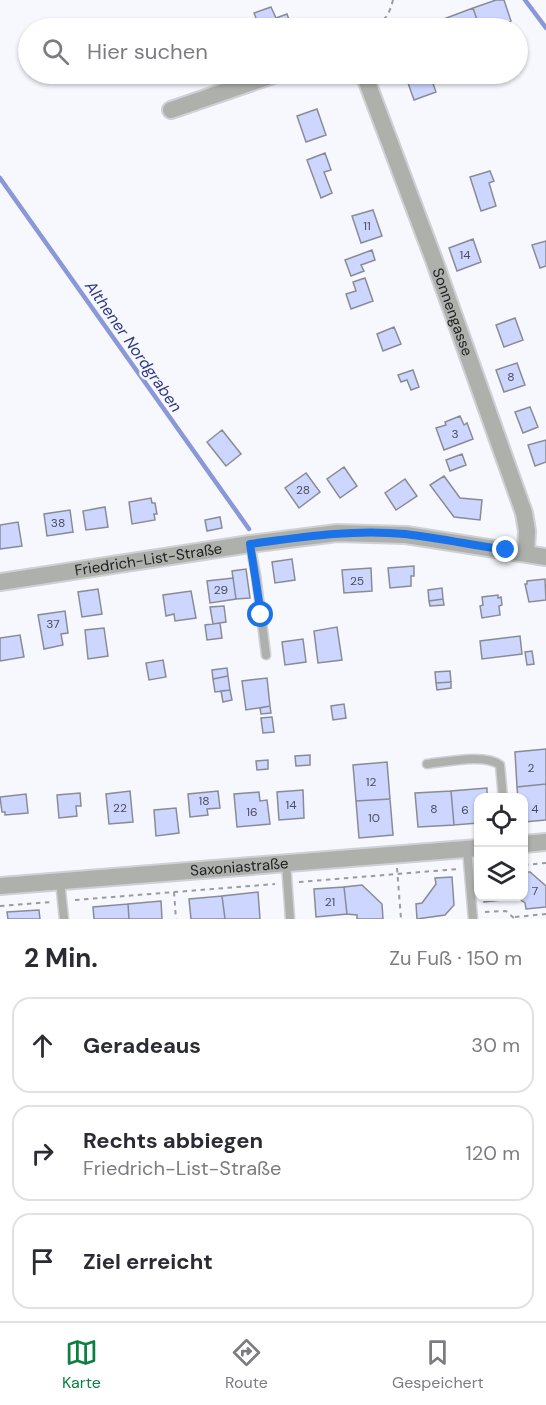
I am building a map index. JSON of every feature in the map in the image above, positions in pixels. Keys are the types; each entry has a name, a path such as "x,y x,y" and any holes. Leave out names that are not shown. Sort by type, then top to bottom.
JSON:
{"street":[{"path":"171,110 247,84"},
{"name":"Sonnengasse","path":"370,84 524,513 527,531 525,553"},
{"name":"Friedrich-List-Straße","path":"0,582 337,533 405,534 546,557"},
{"path":"528,844 546,842"},
{"name":"Saxoniastraße","path":"0,886 473,848"}],"lane":[{"path":"250,544 266,656"},
{"path":"427,764 482,759 495,761 500,765 503,793"},
{"path":"473,848 469,869 473,916"},
{"path":"286,862 290,919"},
{"path":"60,881 64,919"}],"path":[{"path":"386,18 389,16 393,0"},
{"path":"396,854 401,919"},
{"path":"528,865 546,863"},
{"path":"0,906 469,869"},
{"path":"174,892 176,919"},
{"path":"473,916 506,911 515,918 546,914"}],"building":[{"path":"496,0 504,0 510,18 476,18 473,8"},
{"path":"271,7 276,18 256,18 254,13"},
{"path":"473,8 476,18 446,18"},
{"path":"287,14 288,18 276,18"},
{"path":"408,84 433,84 436,92 414,100"},
{"path":"317,109 326,135 306,142 297,116"},
{"path":"325,153 331,170 324,172 332,193 321,198 307,160"},
{"path":"490,171 494,181 489,183 496,206 481,211 470,177"},
{"path":"373,210 382,236 361,243 352,216"},
{"path":"473,239 481,262 457,271 449,248"},
{"path":"546,241 546,266 540,268 532,245"},
{"path":"372,250 375,260 361,265 364,271 351,276 345,260"},
{"path":"365,278 373,301 351,309 346,294 356,291 353,282"},
{"path":"515,318 523,340 504,347 496,325"},
{"path":"394,327 401,344 383,351 377,334"},
{"path":"517,363 525,385 504,392 496,370"},
{"path":"413,370 419,387 411,390 407,380 401,382 398,375"},
{"path":"530,407 538,427 523,433 515,412"},
{"path":"460,416 464,425 467,423 473,439 444,450 436,428"},
{"path":"222,430 241,454 226,466 207,442"},
{"path":"546,440 546,462 535,466 528,445"},
{"path":"462,454 466,465 450,471 446,460"},
{"path":"344,467 357,486 340,498 327,479"},
{"path":"306,473 320,492 299,508 285,488"},
{"path":"444,476 460,498 482,500 480,520 454,517 430,485"},
{"path":"405,479 417,496 396,510 385,493"},
{"path":"151,498 152,503 155,503 157,514 154,514 155,520 132,524 129,502"},
{"path":"105,507 108,527 86,530 83,511"},
{"path":"70,510 73,532 47,536 44,514"},
{"path":"220,517 222,528 207,531 205,520"},
{"path":"18,522 22,546 0,549 0,525"},
{"path":"292,559 295,580 275,583 272,562"},
{"path":"414,566 411,586 390,588 388,568"},
{"path":"371,568 372,591 344,593 342,570"},
{"path":"246,569 250,598 236,599 232,571"},
{"path":"233,578 236,599 210,603 207,581"},
{"path":"545,579 546,600 529,602 525,584 527,581"},
{"path":"442,588 443,599 429,601 428,590"},
{"path":"98,589 102,614 82,617 78,592"},
{"path":"191,591 196,618 175,621 174,614 166,616 163,595"},
{"path":"498,595 498,598 501,597 502,605 499,606 500,615 482,618 480,606 483,605 482,597"},
{"path":"443,599 444,605 430,606 429,601"},
{"path":"224,606 226,622 213,624 210,607"},
{"path":"65,611 68,633 61,634 63,645 44,649 38,615"},
{"path":"220,623 222,638 207,640 205,625"},
{"path":"337,627 342,660 318,663 314,631"},
{"path":"104,628 108,656 88,659 85,630"},
{"path":"20,635 24,657 0,661 0,638"},
{"path":"520,636 522,654 482,659 480,641"},
{"path":"303,639 306,662 285,665 282,642"},
{"path":"532,651 534,664 527,665 525,652"},
{"path":"163,660 166,677 149,680 146,663"},
{"path":"227,668 228,676 213,679 212,670"},
{"path":"450,671 451,682 436,683 435,672"},
{"path":"228,676 230,690 215,692 213,679"},
{"path":"267,678 270,706 246,710 242,681"},
{"path":"451,682 451,688 437,690 436,683"},
{"path":"230,690 232,700 223,702 221,691"},
{"path":"344,704 346,718 333,720 331,706"},
{"path":"270,706 271,713 261,714 260,708"},
{"path":"272,717 274,732 263,733 261,718"},
{"path":"546,749 546,784 517,787 515,752"},
{"path":"310,755 310,765 296,766 295,756"},
{"path":"268,760 268,769 257,770 256,761"},
{"path":"387,762 390,799 356,801 353,765"},
{"path":"546,784 546,820 528,822 528,793 518,793 517,787"},
{"path":"487,788 487,793 474,793 474,823 454,825 451,791"},
{"path":"303,790 304,818 279,820 277,792"},
{"path":"130,791 133,822 109,824 106,794"},
{"path":"218,791 220,808 207,809 208,815 190,817 188,794"},
{"path":"451,791 454,825 418,827 415,793"},
{"path":"259,792 260,801 267,800 270,824 237,827 234,794"},
{"path":"80,793 81,806 76,806 77,816 59,818 57,795"},
{"path":"26,794 28,813 5,815 5,812 2,812 0,797"},
{"path":"390,799 393,835 359,838 356,801"},
{"path":"176,808 179,833 156,836 154,810"},
{"path":"528,872 530,872 546,886 546,907 526,909 522,901 528,901"},
{"path":"452,877 454,905 445,915 417,919 416,904 422,903 436,884 435,878"},
{"path":"362,885 382,904 383,919 357,919 357,915 347,914 344,887"},
{"path":"344,887 347,914 316,917 314,889"},
{"path":"258,892 260,919 225,919 222,896"},
{"path":"222,896 225,919 191,919 189,899"},
{"path":"161,901 162,919 129,919 128,904"},
{"path":"128,904 129,919 94,919 93,907"},
{"path":"39,910 40,919 8,919 7,912"}],"waterway":[{"path":"525,0 546,28"},
{"name":"Althener Nordgraben","path":"0,178 249,529"}],"route":[{"path":"261,615 250,544 337,533 370,533 405,534 506,550"}]}
